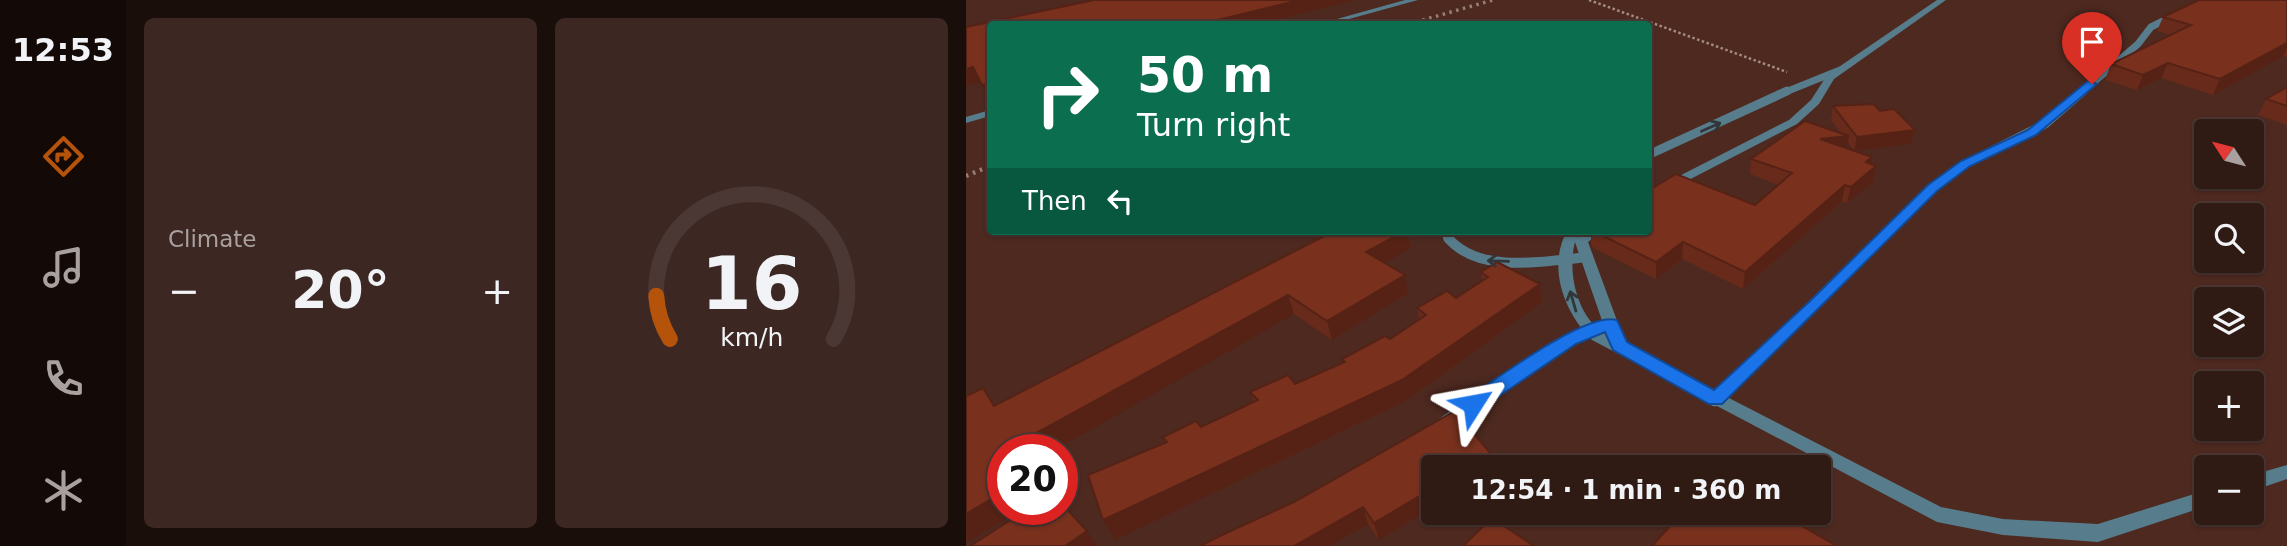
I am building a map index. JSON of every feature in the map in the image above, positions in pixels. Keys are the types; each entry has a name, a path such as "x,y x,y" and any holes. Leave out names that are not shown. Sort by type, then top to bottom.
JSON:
{"street":[{"path":"1334,21 1415,0"},
{"path":"1652,195 1793,122 1811,108 1826,82 1840,70 1942,0"},
{"path":"966,120 987,114"},
{"path":"1652,188 1695,171"},
{"path":"1571,235 1566,242 1565,259 1572,300 1577,314 1589,330 1716,400 1937,514 1978,524 2098,533 2194,502"},
{"path":"1589,235 1581,241 1619,346"},
{"path":"2264,479 2287,472"}],"lane":[{"path":"1716,400 1933,188 1966,164 2032,133 2138,44 2151,27 2184,11"},
{"path":"1652,153 1812,79 1840,70"},
{"path":"1449,235 1452,246 1469,257 1500,261 1588,257"},
{"path":"1434,430 1550,351 1589,330 1611,324"}],"path":[{"path":"1589,0 1647,21"},
{"path":"1652,23 1787,72"}],"shaded area":[{"path":"966,0 2287,0 2287,546 966,546"}],"building":[{"path":"1094,0 1300,0 1213,21 994,21"},
{"path":"2199,0 2287,0 2287,43 2220,79 2168,63 2143,75 2111,64 2191,25 2163,17"},
{"path":"987,23 987,84 982,85 973,67 966,69 966,27"},
{"path":"2287,87 2287,106 2266,99"},
{"path":"1874,104 1880,111 1894,109 1915,130 1857,137 1833,106"},
{"path":"1805,121 1849,136 1820,139 1872,157 1866,162 1876,166 1851,187 1845,185 1745,272 1683,242 1656,262 1601,235 1652,235 1652,189 1676,174 1755,205 1792,173 1751,159"},
{"path":"1326,235 1398,235 1366,252 1405,275 1327,321 1288,295 1035,434 987,434 987,502 966,514 966,396 983,388 994,406"},
{"path":"1497,262 1540,284 1402,380 1103,520 1088,475 1167,442 1163,437 1196,421 1201,427 1258,400 1250,392 1288,375 1295,384 1345,362 1342,359 1385,336 1390,339 1426,315 1417,308 1447,291 1456,298 1488,277 1481,272"},
{"path":"1455,411 1491,454 1421,455 1421,495 1374,523 1363,507 1294,546 1200,546 1294,502"},
{"path":"1078,521 1087,531 1065,546 970,546 1003,525 1078,525"},
{"path":"1485,525 1502,525 1534,546 1463,546"},
{"path":"1671,525 1800,525 1837,546 1652,546"}],"railway":[{"path":"1420,21 1493,0"},
{"path":"966,176 987,167"}],"route":[{"path":"1473,404 1550,351 1589,330 1611,324 1619,346 1716,400 1933,188 1966,164 2032,133 2092,84"}]}
